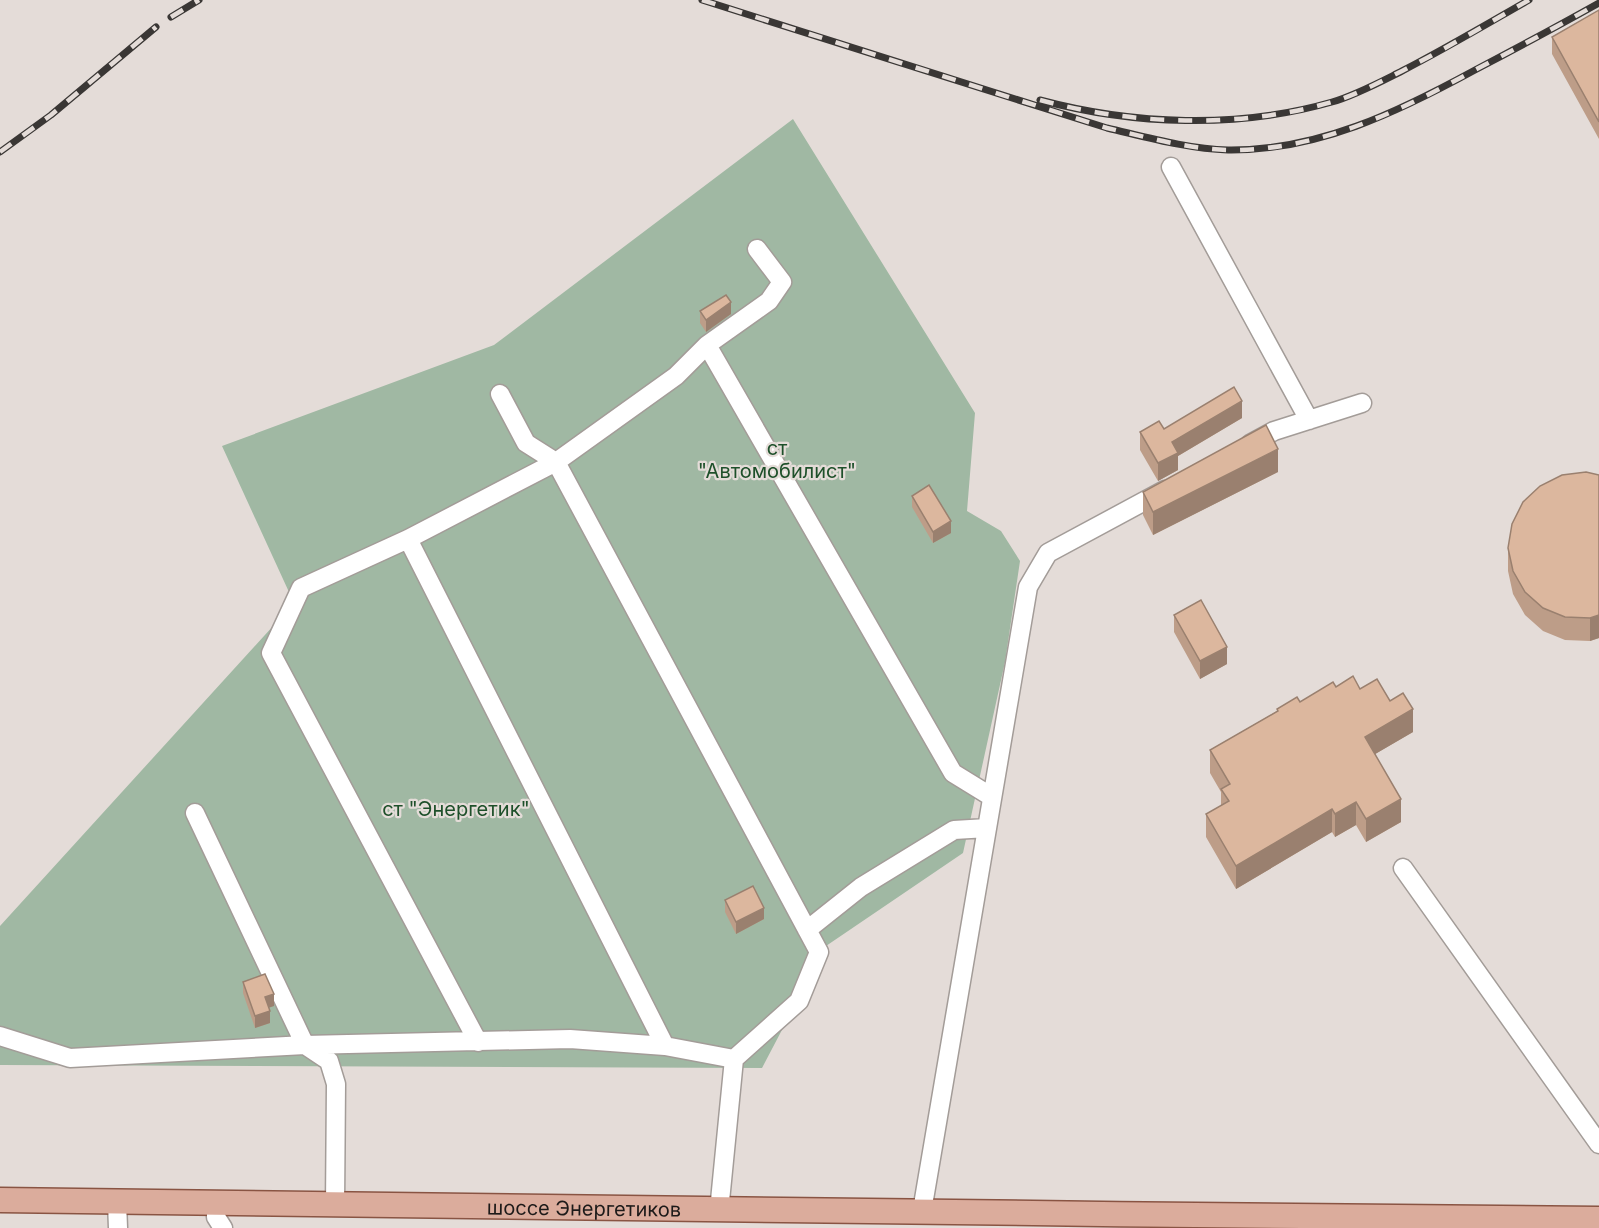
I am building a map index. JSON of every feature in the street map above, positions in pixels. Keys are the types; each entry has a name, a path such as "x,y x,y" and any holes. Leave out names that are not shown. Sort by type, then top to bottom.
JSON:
{"main road":[{"name":"шоссе Энергетиков","path":"0,1200 719,1211 913,1217 1599,1219"}],"street":[{"path":"1171,167 1309,420"},
{"path":"478,1041 271,653 301,588 408,539 556,462 676,376 707,345 769,301 782,282 757,249"},
{"path":"707,345 953,773 992,797"},
{"path":"500,394 526,442 556,462 819,951 799,1001 734,1059 719,1211"},
{"path":"1233,454 1274,431 1362,403"},
{"path":"913,1217 987,828 1028,587 1048,553 1181,481"},
{"path":"408,539 665,1046"},
{"path":"195,813 305,1045 329,1061 336,1084 335,1205"},
{"path":"807,930 861,887 954,830 987,828"},
{"path":"1403,868 1599,1144"},
{"path":"0,1036 69,1058 305,1045 570,1040 665,1046 734,1059"},
{"path":"117,1202 118,1228"},
{"path":"216,1203 216,1217 223,1228"}],"green space":[{"name":"ст \"Энергетик\"","path":"793,119 975,413 967,511 1001,531 1020,561 1005,662 963,853 826,946 762,1068 0,1065 0,926 294,603 222,446 494,345"}],"building":[{"path":"1599,10 1599,122 1552,37"},
{"path":"726,295 731,302 706,320 700,311"},
{"path":"1234,387 1242,401 1172,442 1178,453 1158,463 1140,432 1159,421 1164,429"},
{"path":"1266,425 1278,449 1153,512 1143,492"},
{"path":"1586,472 1599,475 1599,615 1590,618 1565,617 1543,608 1525,592 1513,571 1508,548 1512,524 1523,502 1540,486 1562,475"},
{"path":"929,485 951,521 933,532 912,496"},
{"path":"1201,600 1227,647 1200,661 1174,615"},
{"path":"1353,676 1360,689 1377,679 1390,701 1403,693 1413,709 1365,737 1401,799 1366,819 1356,802 1335,814 1332,809 1236,866 1206,814 1229,801 1221,789 1230,784 1210,750 1278,711 1277,709 1297,697 1300,702 1333,682 1336,687"},
{"path":"753,886 764,908 736,922 725,900"},
{"path":"265,974 274,994 265,997 270,1011 255,1016 243,982"}],"railway":[{"path":"171,17 199,0"},
{"path":"702,0 1107,128 1182,145 1228,150 1261,149 1294,144 1325,136 1387,114 1446,86 1599,3"},
{"path":"1040,100 1112,115 1186,121 1260,117 1296,111 1332,102 1368,88 1434,54 1529,0"},
{"path":"0,152 51,115 156,27"}],"park label":[{"name":"ст \"Автомобилист\"","path":"777,460"}]}
